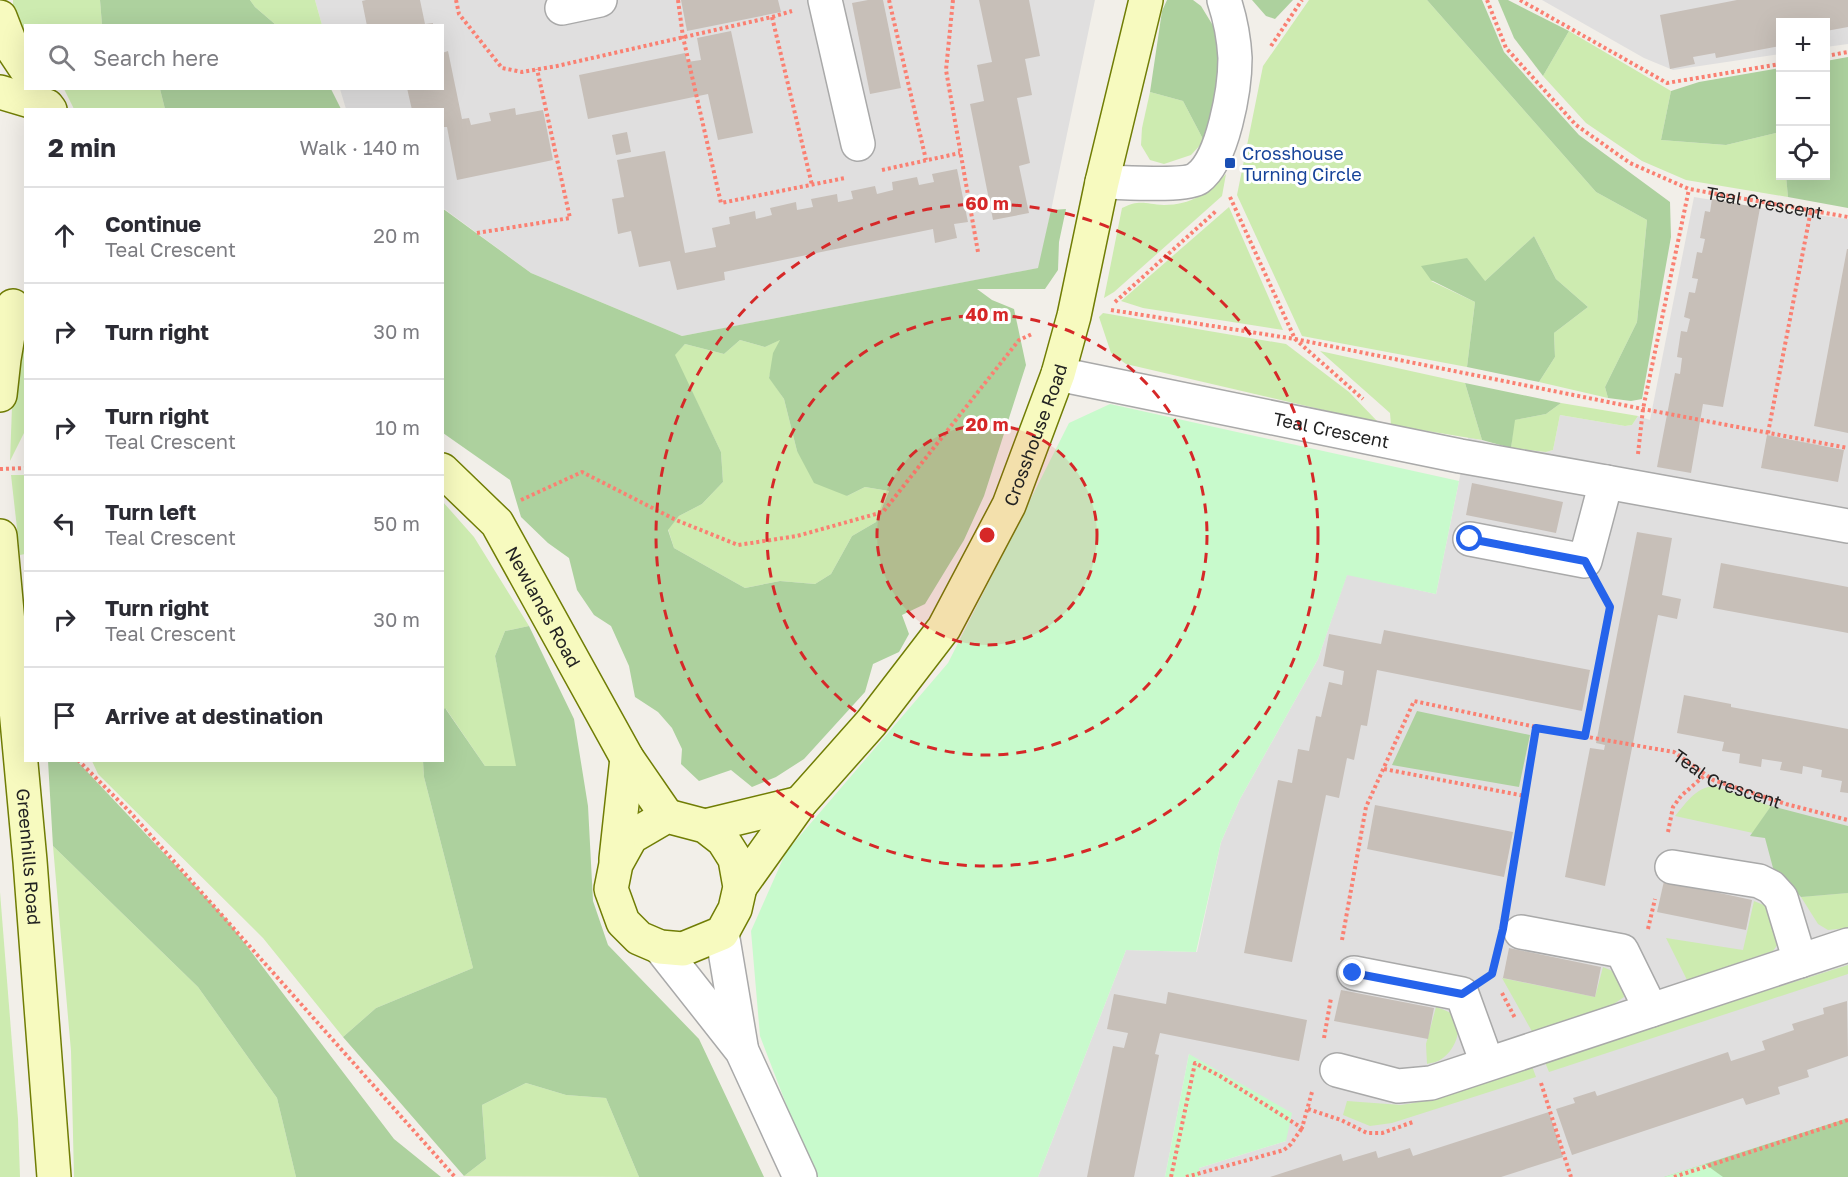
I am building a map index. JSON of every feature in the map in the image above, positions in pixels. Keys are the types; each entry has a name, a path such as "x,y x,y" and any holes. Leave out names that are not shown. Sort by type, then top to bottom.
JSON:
{"street":[{"path":"562,8 600,0"},
{"path":"825,0 864,158"},
{"name":"Crosshouse Road","path":"740,887 800,803 871,723 944,628 1009,505 1058,374 1074,316 1102,182 1146,0"},
{"path":"1102,182 1168,183 1197,179 1213,160 1229,112 1234,59 1229,16 1224,0"},
{"path":"0,17 12,48 24,66"},
{"path":"0,92 45,101"},
{"path":"0,395 13,303"},
{"name":"Teal Crescent","path":"1058,374 1460,456 1848,526"},
{"name":"Newlands Road","path":"444,472 497,523 627,758 667,816"},
{"path":"1470,539 1585,561 1620,484"},
{"name":"Greenhills Road","path":"0,536 30,861 54,1177"},
{"path":"627,758 616,864 611,889 623,922 639,938 660,947 683,949 722,933"},
{"path":"705,826 800,803"},
{"path":"616,864 631,837 667,816 705,826 723,840 735,859 740,887 735,909 722,933 742,1051"},
{"path":"1672,867 1759,881 1771,887 1781,898 1800,961"},
{"path":"1508,930 1622,951 1651,1010"},
{"path":"1328,1069 1398,1086 1431,1083 1848,945"},
{"path":"660,947 742,1051 800,1177"},
{"path":"1343,969 1462,994 1487,1063"}],"path":[{"path":"456,0 459,14 502,68 522,72 772,17 825,0"},
{"path":"678,0 683,37 720,203 849,177"},
{"path":"888,0 926,160"},
{"path":"953,0 946,70 978,252"},
{"path":"1234,59 1267,53 1302,0"},
{"path":"1487,0 1506,48 1576,125 1630,163 1689,189"},
{"path":"1520,0 1667,83 1776,65"},
{"path":"772,17 812,185"},
{"path":"1830,55 1848,52"},
{"path":"477,233 570,218 537,69"},
{"path":"864,158 926,160 960,153"},
{"path":"1213,160 1230,171 1230,198 1295,339 1316,359"},
{"name":"Teal Crescent","path":"1620,484 1643,409 1689,189 1848,217"},
{"path":"1230,198 1117,298 1110,310 1295,339 1848,448"},
{"path":"1768,433 1811,210"},
{"path":"489,515 582,472 676,520 738,545 797,536 884,512 1019,340 1074,316"},
{"path":"0,469 24,468"},
{"path":"1585,561 1610,607 1585,736"},
{"name":"Teal Crescent","path":"1186,1177 1284,1150 1302,1128 1328,1069 1366,807 1414,701 1536,728 1674,752 1713,780 1786,804 1848,820"},
{"path":"1462,994 1492,974 1508,930 1536,728"},
{"path":"80,762 130,812 455,1177"},
{"path":"1384,769 1525,796"},
{"path":"1492,974 1531,1050 1571,1177"},
{"path":"1171,1177 1196,1063 1302,1128"},
{"path":"1674,1177 1848,1120"}],"shaded area":[{"path":"315,0 1095,0 1039,268 682,336 531,273 444,209 444,108 346,108 340,90 444,90 444,24 322,24"},
{"path":"1542,0 1848,0 1848,44 1830,46 1830,18 1776,18 1776,55 1673,70 1644,58"},
{"path":"1694,197 1848,219 1848,1118 1664,1177 1200,1177 1199,1168 1286,1141 1189,1054 1165,1177 1038,1177 1126,950 1197,952 1221,842 1240,799 1318,659 1347,574 1436,594 1468,437 1511,448 1546,452 1553,450 1560,415 1625,426 1632,425 1638,416 1650,420"}],"green space":[{"path":"13,0 100,0 102,24 24,24 24,44 13,15"},
{"path":"100,0 250,0 275,24 102,24"},
{"path":"250,0 315,0 322,24 275,24"},
{"path":"1167,0 1193,0 1201,6 1220,37 1217,105 1204,141 1183,101 1150,92 1162,11"},
{"path":"1252,0 1293,0 1275,19 1266,16"},
{"path":"1309,0 1427,0 1596,192 1647,220 1637,322 1605,387 1608,398 1539,382 1555,357 1554,333 1588,307 1556,279 1534,236 1485,281 1431,281 1475,302 1467,367 1302,336 1237,195 1263,66"},
{"path":"1427,0 1482,0 1504,52 1579,135 1670,202 1671,237 1642,399 1631,401 1608,398 1605,387 1637,322 1647,220 1596,192"},
{"path":"1498,0 1508,0 1569,31 1543,76 1514,38"},
{"path":"1569,31 1671,91 1661,140 1726,145 1776,133 1776,180 1786,180 1788,197 1686,180 1642,161 1586,123 1543,76"},
{"path":"1848,57 1848,208 1788,197 1786,180 1830,180 1830,60"},
{"path":"1776,69 1776,133 1726,145 1661,140 1671,91 1699,82"},
{"path":"64,90 160,90 165,108 74,108"},
{"path":"160,90 332,90 340,108 165,108"},
{"path":"1150,92 1183,101 1204,141 1191,155 1164,164 1150,160 1141,145 1142,128"},
{"path":"1226,174 1222,196 1114,292 1104,298 1122,208 1138,203 1164,205 1183,203 1206,192"},
{"path":"1229,207 1283,330 1143,308 1121,301"},
{"path":"444,209 531,273 682,336 1038,268 1051,210 1066,209 1059,242 1058,270 1045,289 977,289 992,300 1014,309 1026,365 984,496 964,540 925,604 902,615 909,634 899,652 873,664 865,692 804,759 776,777 752,787 731,770 699,781 681,764 682,749 672,728 658,712 635,697 629,666 611,626 594,615 577,590 569,558 548,543 521,517 510,480 444,434","holes":["740,340 765,347 780,340 773,353 769,378 784,399 797,451 814,483 847,496 865,487 889,491 876,522 852,536 831,574 815,584 780,581 745,588 674,548 668,530 679,516 702,504 723,482 721,452 675,355 685,344 724,354"]},
{"path":"1534,236 1556,279 1588,307 1554,333 1555,357 1539,382 1467,367 1475,302 1431,280 1421,266 1467,258 1485,281"},
{"path":"1103,313 1286,344 1349,392 1379,423 1126,364 1111,353 1099,317"},
{"path":"781,339 769,377 784,399 797,451 847,496 865,487 889,491 876,522 852,536 831,574 815,584 780,581 745,588 674,548 668,529 679,516 702,504 723,482 721,452 674,355 685,344 724,354 740,340 765,347"},
{"path":"24,346 24,433 10,461 12,407"},
{"path":"1320,351 1465,383 1482,440 1391,425 1390,413"},
{"path":"1465,383 1561,403 1546,414 1515,420 1511,448 1482,440"},
{"path":"1561,403 1638,416 1632,425 1625,426 1560,415 1553,450 1546,452 1511,448 1514,420 1546,414"},
{"path":"1110,404 1459,481 1436,594 1347,575 1318,659 1240,799 1221,842 1196,952 1126,950 1038,1177 814,1177 760,1036 751,931 786,852 948,663 1069,423"},
{"path":"11,475 24,475 24,554 20,555"},
{"path":"444,503 474,537 529,626 505,631 495,656 517,766 485,766 446,709 444,712"},
{"path":"529,626 574,719 588,806 593,901 608,945 699,1039 764,1177 639,1177 606,1098 566,1095 526,1083 482,1105 486,1159 464,1176 343,1037 376,1008 473,968 424,777 423,762 444,762 445,708 485,766 516,766 495,656 505,631"},
{"path":"1417,711 1530,735 1519,787 1392,765"},
{"path":"48,762 78,762 227,920 394,1139 441,1177 296,1177 277,1098 198,987 53,846"},
{"path":"92,762 423,762 424,777 473,968 376,1008 343,1037 263,938 98,774"},
{"path":"1714,786 1771,806 1753,833 1675,816 1696,793"},
{"path":"1771,806 1848,826 1848,893 1801,897 1773,868 1765,838 1750,836"},
{"path":"53,846 198,987 277,1098 296,1177 74,1177 71,1051"},
{"path":"0,892 18,1119 20,1177 0,1177"},
{"path":"1848,893 1848,928 1828,930 1818,924 1801,897"},
{"path":"1754,901 1771,908 1783,937 1773,951 1687,980 1666,938 1743,950"},
{"path":"1848,965 1848,974 1549,1072 1544,1060"},
{"path":"1603,967 1622,975 1624,997 1605,1010 1534,1035 1502,978 1595,997"},
{"path":"1436,1007 1453,1015 1458,1026 1458,1033 1453,1046 1445,1056 1439,1061 1427,1064 1426,1044"},
{"path":"1189,1054 1292,1113 1286,1141 1199,1168 1200,1177 1165,1177"},
{"path":"1532,1066 1536,1077 1392,1123 1370,1126 1343,1115 1347,1101 1401,1105 1425,1101"},
{"path":"526,1083 566,1095 606,1098 639,1177 464,1176 486,1159 482,1105"},
{"path":"1848,1118 1848,1177 1664,1177"},
{"path":"1705,1164 1723,1177 1664,1177"}],"building":[{"path":"420,0 425,24 367,24 362,1"},
{"path":"681,0 778,0 781,12 687,31"},
{"path":"883,0 901,88 870,94 852,3"},
{"path":"979,0 1029,0 1040,56 1025,59 1032,95 1017,98 1030,163 1019,166 1029,213 993,220 970,104 984,101 977,65 992,62"},
{"path":"1737,0 1848,0 1848,27 1830,30 1830,18 1776,18 1776,47 1716,58 1715,53 1693,57 1695,64 1670,69 1660,15"},
{"path":"731,31 753,133 718,140 708,94 588,119 579,75 685,53 687,62 701,60 697,38"},
{"path":"448,51 462,119 469,118 471,125 491,121 489,113 515,108 516,115 543,110 553,160 457,180 447,127 444,127 444,108 412,108 407,90 444,90 444,52"},
{"path":"627,132 631,152 616,155 612,135"},
{"path":"665,151 685,253 716,247 712,228 730,224 729,217 755,211 756,219 772,215 770,208 796,202 797,210 813,207 811,199 837,194 838,202 853,199 851,191 875,186 877,194 893,190 892,182 917,177 919,185 934,182 932,174 957,169 968,222 954,224 957,238 935,243 933,229 724,272 725,280 677,290 670,261 639,267 631,231 618,234 612,199 624,197 617,160"},
{"path":"1712,199 1760,208 1723,407 1703,404 1691,473 1657,467 1675,373 1680,374 1682,358 1677,357 1681,331 1687,332 1690,319 1684,317 1689,292 1695,293 1698,279 1692,278 1697,252 1702,253 1705,239 1700,238 1705,211 1710,212"},
{"path":"1848,249 1848,433 1814,426"},
{"path":"1767,435 1844,450 1838,482 1761,468"},
{"path":"1472,483 1563,502 1556,533 1466,515"},
{"path":"1637,532 1672,538 1662,595 1681,599 1677,619 1658,615 1605,886 1565,877 1590,748 1604,750 1605,745 1596,743"},
{"path":"1721,563 1848,587 1848,633 1713,608"},
{"path":"1384,630 1590,670 1582,711 1377,670 1367,726 1361,725 1354,760 1347,758 1339,798 1326,795 1292,962 1244,953 1278,780 1292,783 1298,749 1309,751 1316,716 1321,717 1329,682 1342,685 1344,671 1323,666 1329,634 1381,644"},
{"path":"1684,695 1731,704 1731,707 1848,729 1848,793 1840,792 1842,781 1821,777 1822,770 1803,766 1802,774 1780,770 1782,762 1762,759 1761,767 1739,763 1740,754 1722,751 1724,742 1677,733"},
{"path":"1375,805 1513,832 1504,877 1367,849"},
{"path":"1664,881 1752,900 1746,930 1657,912"},
{"path":"1509,948 1601,967 1595,997 1503,978"},
{"path":"1341,990 1434,1008 1428,1039 1334,1021"},
{"path":"1168,992 1307,1020 1299,1061 1160,1033 1155,1054 1159,1055 1134,1177 1087,1177 1113,1046 1124,1048 1128,1033 1107,1029 1114,994 1166,1004"},
{"path":"1847,1001 1848,1056 1807,1070 1809,1077 1778,1087 1780,1094 1746,1105 1743,1098 1572,1155 1556,1109 1575,1103 1573,1098 1595,1091 1597,1096 1728,1052 1731,1061 1765,1050 1762,1041 1794,1030 1792,1024 1824,1014 1823,1008"},
{"path":"1549,1112 1563,1157 1501,1177 1270,1177 1341,1154 1343,1161 1376,1151 1378,1158 1410,1148 1413,1156"}],"place":[{"name":"Crosshouse Turning Circle","path":"1230,163"}],"route":[{"path":"1353,973 1462,994 1492,974 1503,929 1536,728 1585,736 1610,607 1585,561 1470,539"}]}
